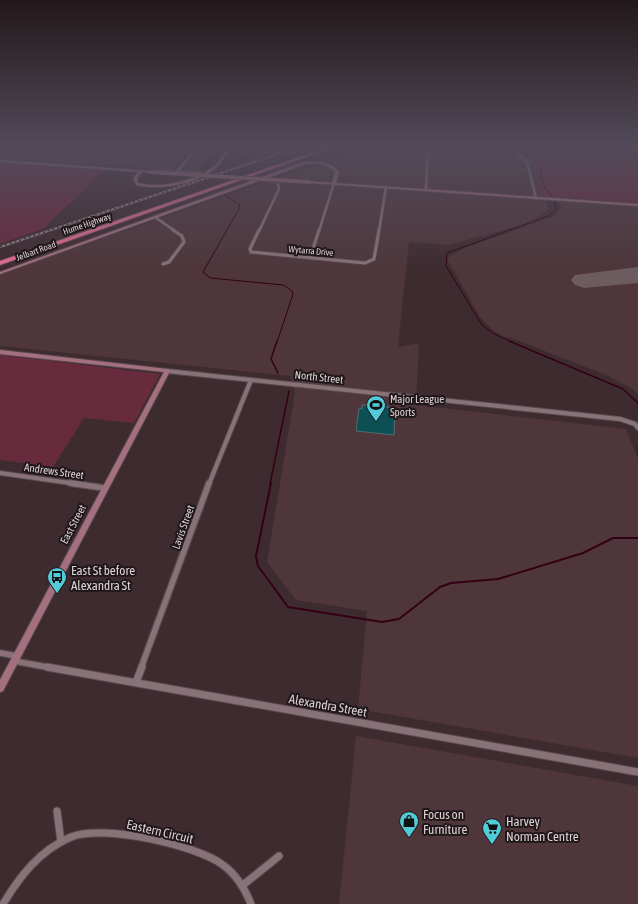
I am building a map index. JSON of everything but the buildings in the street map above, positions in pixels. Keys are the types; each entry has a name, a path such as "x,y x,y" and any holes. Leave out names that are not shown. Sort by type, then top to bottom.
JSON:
{"highway":[{"name":"Hume Highway","path":"0,257 203,187"},
{"name":"Hume Highway","path":"0,263 217,187"}],"street":[{"name":"Jelbart Road","path":"0,273 239,187"},
{"name":"Wytarra Drive","path":"279,187 250,249 251,252 371,262 374,259 386,187"},
{"path":"310,258 333,187"},
{"path":"390,187 638,205"},
{"path":"533,187 536,198"},
{"path":"155,217 182,236 184,242 169,262 163,264"},
{"name":"North Street","path":"0,352 620,419 636,426"},
{"name":"East Street","path":"0,688 104,488 167,371"},
{"name":"Lavis Street","path":"136,682 219,456 252,380"},
{"name":"Andrews Street","path":"0,473 104,488"},
{"name":"Alexandra Street","path":"0,654 16,659 136,682 638,772"},
{"path":"57,811 61,842"},
{"name":"Eastern Circuit","path":"3,904 17,881 31,864 61,842 86,832 115,833 190,850 211,857 232,873 243,885 251,904"},
{"path":"243,885 279,856"}],"shaded area":[{"path":"0,187 86,187 43,229 0,244"},
{"path":"250,187 540,187 542,196 547,201 548,210 529,223 448,245 409,242 398,347 419,343 416,405 626,429 638,459 638,758 358,709 367,611 296,600 267,562 295,392 290,376 0,346 0,274"},
{"path":"540,187 638,187 638,203 542,196"},
{"path":"559,201 638,207 638,394 631,388 606,375 503,336 494,331 480,317 448,261 448,257 465,248 555,216 561,208"},
{"path":"0,355 160,374 134,423 84,418 53,467 0,460"},
{"name":"Harvey Norman Centre","path":"356,736 638,786 638,904 339,904"}],"waterway":[{"path":"545,187 552,196"},
{"path":"224,195 239,204 240,207 203,272 210,278 283,285 292,291 293,294 277,342"},
{"path":"512,342 494,334 482,325 446,266 447,253 548,216 556,209 555,202"},
{"path":"277,341 271,359 278,373"},
{"path":"509,341 623,389 638,403"},
{"path":"270,484 289,391"},
{"path":"271,483 256,556 258,566 288,607 382,622 399,619 440,587 451,583 498,579 583,553 613,538 638,538"}],"runway":[{"path":"584,280 638,275"}],"railway":[{"path":"0,247 179,187"}],"place":[{"name":"Major League Sports","path":"376,422"},
{"name":"East St before Alexandra St","path":"57,594"},
{"name":"Focus on Furniture","path":"409,838"},
{"name":"Harvey Norman Centre","path":"492,845"}]}
